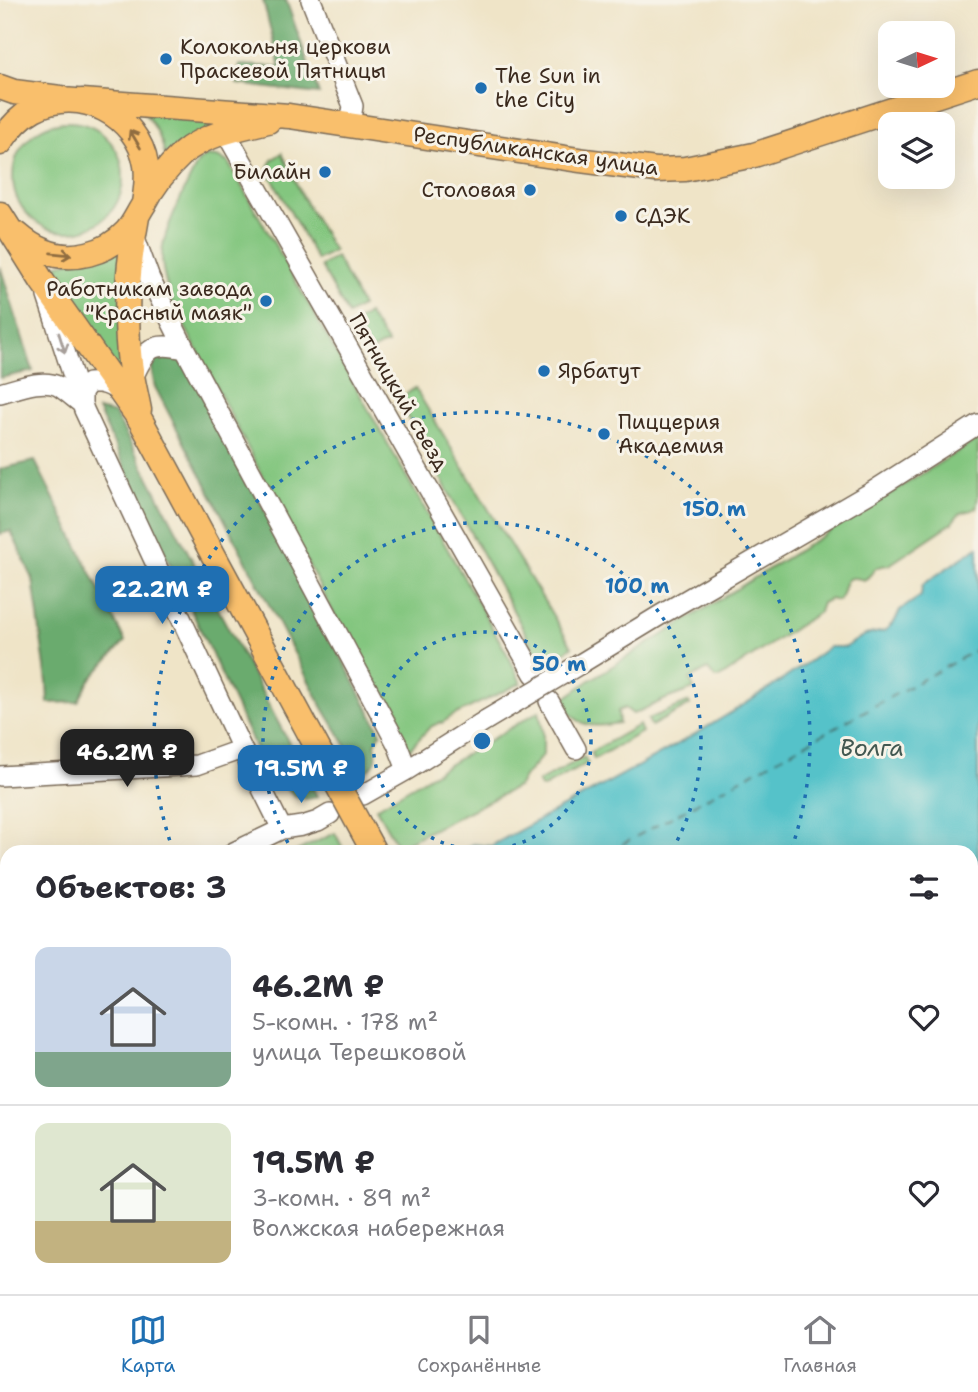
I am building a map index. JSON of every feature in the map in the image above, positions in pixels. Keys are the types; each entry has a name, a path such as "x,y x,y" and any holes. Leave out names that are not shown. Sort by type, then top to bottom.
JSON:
{"main road":[{"name":"Республиканская улица","path":"0,87 15,92 75,100 289,116 656,170 685,169 754,155 978,82"},
{"path":"0,143 14,124 34,108 50,102 75,100 101,107 117,117 131,130 141,147 147,185 138,218 128,309 127,386"},
{"path":"2,217 31,245 46,252 72,256 97,251 113,243 138,218 166,173 184,153 226,133 289,116"},
{"path":"2,217 42,281 127,386 141,421 370,845"}],"street":[{"path":"311,0 353,106 350,125"},
{"name":"Пятницкий съезд","path":"226,133 534,674"},
{"path":"138,218 150,279 397,744 407,770"},
{"path":"42,281 82,404 242,749 282,829"},
{"path":"82,404 82,392 89,383 127,386 143,356 155,346 185,349"},
{"path":"0,393 50,384 82,404"},
{"path":"363,795 662,614 870,494 978,424"},
{"path":"549,701 576,749"},
{"path":"0,776 197,765 242,749"},
{"path":"249,845 282,829 302,826 330,814"}],"green space":[{"path":"263,0 286,0 319,94 237,84 239,65 280,67"},
{"path":"145,114 231,116 165,155 158,133"},
{"path":"68,122 89,126 107,138 119,156 123,177 119,198 107,216 89,228 68,232 47,228 29,216 17,198 13,177 17,156 29,138 47,126"},
{"path":"282,153 302,196 334,251 317,260 269,173 268,167 272,160"},
{"path":"206,156 228,162 510,659 521,683 430,727 406,753 170,298 162,266 163,245 170,222 198,162"},
{"path":"121,249 124,368 116,372 55,265"},
{"path":"336,257 362,306 348,315 321,266"},
{"path":"0,266 33,371 0,378"},
{"path":"368,314 388,344 372,351 371,357 353,324"},
{"path":"166,353 185,358 381,733 375,744 376,760 365,772 360,769 323,708 155,387 152,367 156,360"},
{"path":"415,388 572,647 543,665 398,400"},
{"path":"98,410 115,414 317,796 300,798 278,780 270,779"},
{"path":"978,439 976,508 960,514 952,523 889,565 875,569 864,580 850,578 845,583 838,601 830,599 822,603 819,612 721,677 715,678 708,669 690,679 694,689 633,714 625,708 618,711 619,723 585,724 573,717 561,701 590,680"},
{"path":"35,461 125,641 89,681 78,702 48,703 33,579 11,531 0,534 0,469"},
{"path":"689,702 690,705 651,726 648,719"},
{"path":"539,711 543,731 543,755 519,786 402,845 397,845 376,808"},
{"path":"639,725 642,732 594,759 591,752"},
{"path":"584,757 588,763 542,788 538,782"},
{"path":"335,833 341,845 310,845"}],"water":[{"name":"Волга","path":"978,547 978,845 493,845 706,728 829,647 845,647 865,635 885,631 895,621 900,610 921,596 925,583"}],"ferry route":[{"path":"621,845 978,649"}],"place":[{"name":"Колокольня церкови Праскевой Пятницы","path":"166,59"},
{"name":"The Sun in the City","path":"481,88"},
{"name":"Билайн","path":"325,172"},
{"name":"Столовая","path":"530,190"},
{"name":"СДЭК","path":"621,216"},
{"name":"Работникам завода \"Красный маяк\"","path":"266,301"},
{"name":"Ярбатут","path":"544,371"},
{"name":"Пиццерия Академия","path":"604,434"}]}
